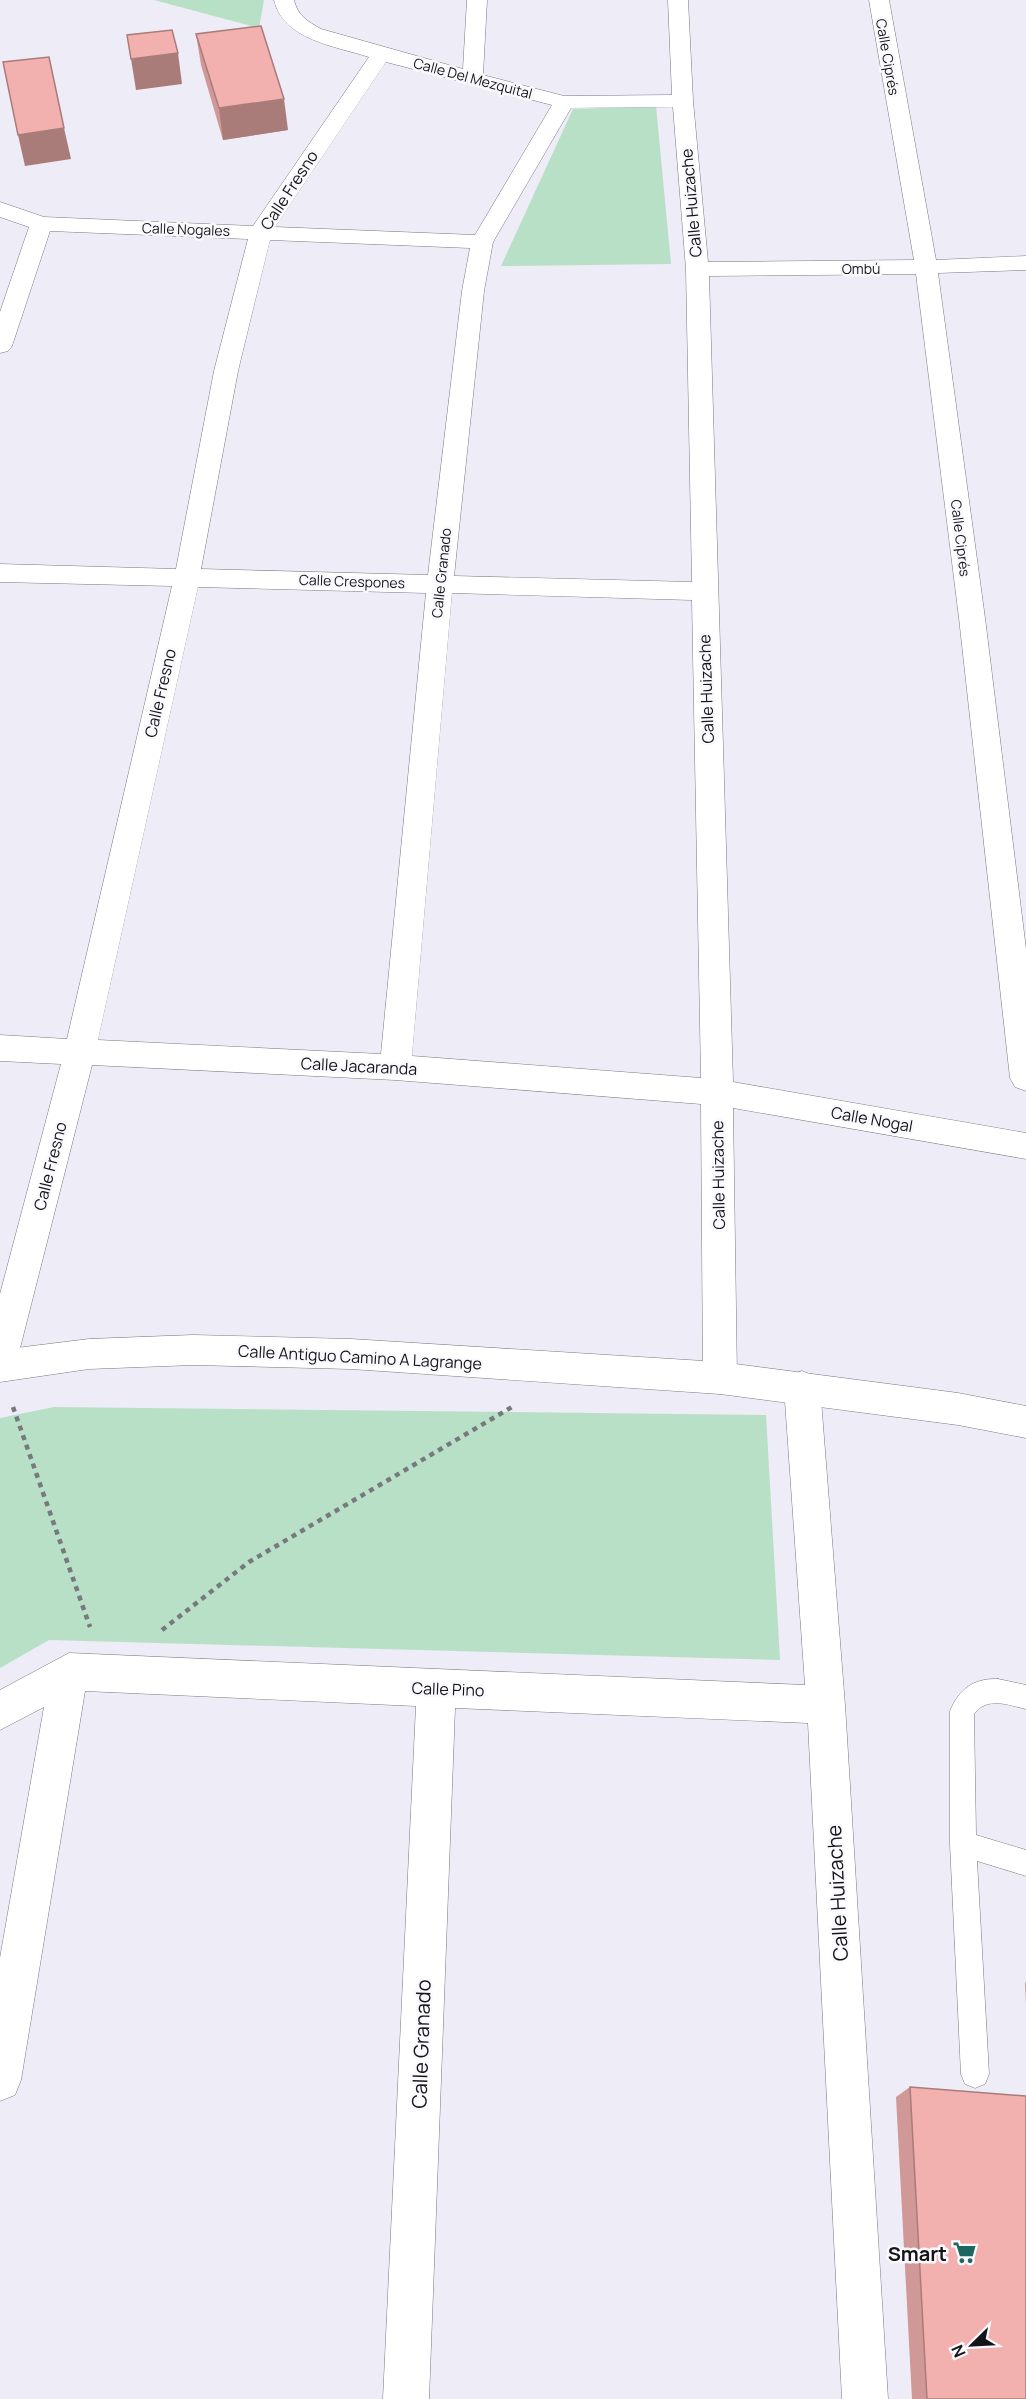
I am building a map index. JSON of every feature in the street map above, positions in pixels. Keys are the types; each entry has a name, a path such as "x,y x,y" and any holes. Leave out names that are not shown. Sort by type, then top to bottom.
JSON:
{"street":[{"name":"Calle Del Mezquital","path":"284,0 287,13 298,24 314,33 381,54 564,102 683,101"},
{"path":"473,78 477,0"},
{"name":"Calle Huizache","path":"678,0 683,101 697,269 703,591 717,1092 720,1378"},
{"name":"Calle Ciprés","path":"879,0 926,267 973,630 1026,1078"},
{"name":"Calle Fresno","path":"0,1360 80,1052 187,577 226,371 261,231 381,54"},
{"name":"Calle Granado","path":"394,1067 440,584 473,291 482,242 564,102"},
{"name":"Calle Nogales","path":"0,209 42,224 261,231 482,242"},
{"path":"0,346 42,224"},
{"name":"Ombú","path":"697,269 926,267 1026,263"},
{"name":"Calle Crespones","path":"0,573 703,591"},
{"name":"Calle Jacaranda","path":"0,1048 394,1067 717,1092"},
{"name":"Calle Nogal","path":"717,1092 1026,1146"},
{"name":"Calle Antiguo Camino A Lagrange","path":"0,1366 89,1354 193,1350 351,1354 720,1378 958,1409 1026,1422"},
{"name":"Calle Huizache","path":"802,1387 826,1705 865,2399"},
{"path":"0,1711 88,1673"},
{"path":"0,2080 88,1673"},
{"name":"Calle Pino","path":"88,1673 826,1705"},
{"name":"Calle Granado","path":"406,2399 436,1689"}],"lane":[{"path":"975,2074 963,1844 962,1711 967,1701 982,1691 994,1690 1026,1697"},
{"path":"963,1844 1026,1863"}],"path":[{"path":"12,1404 88,1673 249,1562 574,1369"}],"green space":[{"path":"154,0 264,0 259,28"},
{"path":"656,106 671,264 501,266 573,109"},
{"path":"54,1407 766,1415 780,1660 49,1640 0,1668 0,1418"}],"building":[{"path":"261,26 284,99 219,108 196,34"},
{"path":"172,30 178,53 131,59 127,35"},
{"path":"49,57 64,128 18,135 3,62"},
{"name":"Smart","path":"910,2087 1026,2096 1026,2399 927,2399"}],"place":[{"name":"Smart","path":"965,2253"}]}
